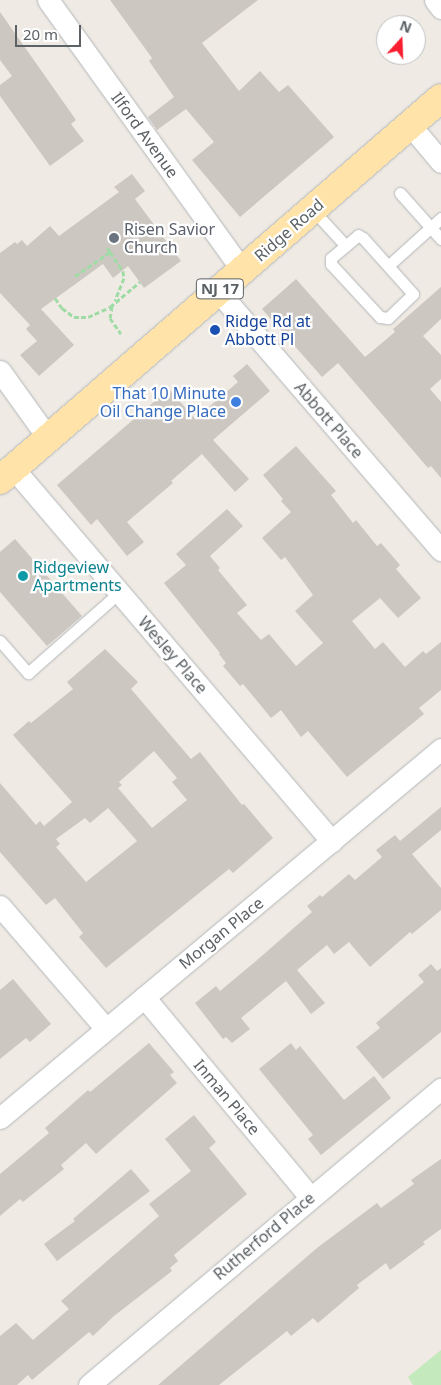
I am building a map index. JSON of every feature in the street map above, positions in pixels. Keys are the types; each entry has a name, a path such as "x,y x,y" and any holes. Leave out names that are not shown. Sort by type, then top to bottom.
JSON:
{"main road":[{"name":"Ridge Road","path":"7,474 441,98"}],"street":[{"name":"Ilford Avenue","path":"48,0 242,270"},
{"path":"435,0 441,8"},
{"path":"410,125 441,162"},
{"name":"Abbott Place","path":"218,291 441,550"},
{"path":"0,371 48,438"},
{"name":"Wesley Place","path":"7,474 120,592 332,841"},
{"name":"Morgan Place","path":"0,1118 441,749"},
{"path":"0,906 106,1029"},
{"name":"Inman Place","path":"144,997 310,1197"},
{"name":"Rutherford Place","path":"90,1385 310,1197 441,1089"}],"lane":[{"path":"400,193 441,239"},
{"path":"312,210 345,245"},
{"path":"389,265 441,218"},
{"path":"358,235 363,238 413,294 388,318 384,319 331,264 331,258 345,245 358,235"},
{"path":"0,641 28,673 120,592"}],"path":[{"path":"107,247 123,271 121,285 113,304 110,318 121,334"},
{"path":"75,276 110,252"},
{"path":"55,298 68,313 82,318 102,312 140,282"}],"green space":[{"path":"441,1350 441,1385 413,1385 408,1377"}],"building":[{"path":"110,0 258,0 202,43 239,91 260,71 279,92 288,85 334,137 240,217 192,160 214,142 186,109 157,130 148,117 174,97 149,61 152,58"},
{"path":"0,12 76,120 71,124 84,141 50,166 0,96 0,85 12,76 0,60"},
{"path":"132,174 145,191 135,199 181,261 144,288 128,266 113,278 103,264 41,309 74,345 39,376 20,355 37,341 26,329 30,325 0,293 0,253 15,242 17,244 22,240 27,246 50,226 59,236 119,192 114,187"},
{"path":"296,279 365,357 395,332 393,329 441,287 441,319 423,336 441,355 441,379 430,389 441,402 441,478 431,466 428,468 338,363 322,377 262,309"},
{"path":"247,364 270,391 213,440 249,479 235,492 202,454 171,481 173,483 127,522 144,542 127,556 97,519 91,525 57,485 169,389 195,419 238,382 233,376"},
{"path":"296,446 336,491 331,495 353,523 356,520 377,546 381,543 400,565 396,569 421,598 398,618 380,598 352,621 375,649 383,642 405,667 423,651 426,654 441,642 441,690 419,708 424,714 347,777 308,731 301,737 281,710 271,718 243,684 240,686 223,666 226,663 220,653 164,583 186,565 176,554 227,509 243,526 210,556 220,568 218,570 247,605 237,613 261,640 269,634 296,666 323,643 295,611 313,595 285,557 281,560 262,538 291,512 263,475"},
{"name":"Ridgeview Apartments","path":"15,539 82,616 47,646 0,592 0,552"},
{"path":"105,649 138,682 131,689 191,759 200,752 242,805 244,804 273,838 233,873 229,869 106,968 79,937 83,933 55,898 46,905 0,852 0,783 36,825 40,821 44,826 72,802 13,735 73,689 67,682","holes":["154,751 177,778 172,782 187,800 152,828 118,788 122,785 119,782","108,808 137,841 86,882 56,847 60,844 56,839 85,818 90,823"]},
{"path":"441,807 441,830 412,854 441,888 441,910 412,934 410,932 370,967 349,942 334,954 327,945 297,970 325,1003 311,1014 286,981 241,1018 250,1029 232,1043 226,1037 223,1039 195,1003 216,986 220,991 256,961 312,912 307,906 320,895 322,897 349,874 355,880 382,857 376,850 395,835 400,841"},
{"path":"431,964 437,971 441,968 441,1032 383,1079 356,1047 380,1028 376,1023 424,982 418,975"},
{"path":"13,979 51,1024 30,1042 26,1038 0,1059 0,990"},
{"path":"149,1043 174,1072 170,1075 177,1083 96,1154 86,1143 61,1165 64,1169 23,1202 20,1199 0,1216 0,1174 49,1133 45,1128 88,1090 90,1092"},
{"path":"291,1043 296,1050 300,1046 344,1100 374,1076 391,1098 321,1155 308,1139 313,1135 259,1069"},
{"path":"194,1115 216,1142 209,1148 247,1194 174,1255 178,1261 170,1268 172,1271 114,1316 93,1336 89,1332 32,1380 28,1375 17,1385 0,1385 0,1336 16,1323 33,1340 69,1309 61,1301 159,1216 149,1204 191,1171 165,1139"},
{"path":"441,1159 441,1229 423,1242 425,1244 390,1270 386,1263 357,1285 359,1288 318,1323 313,1318 291,1336 287,1331 219,1385 158,1385 317,1248 377,1203 381,1208 414,1184 411,1180"},
{"path":"131,1169 150,1191 57,1261 44,1244 75,1221 73,1219"}],"place":[{"name":"Risen Savior Church","path":"114,238"},
{"name":"Ridge Rd at Abbott Pl","path":"215,330"},
{"name":"That 10 Minute Oil Change Place","path":"236,402"},
{"name":"Ridgeview Apartments","path":"23,576"}]}
